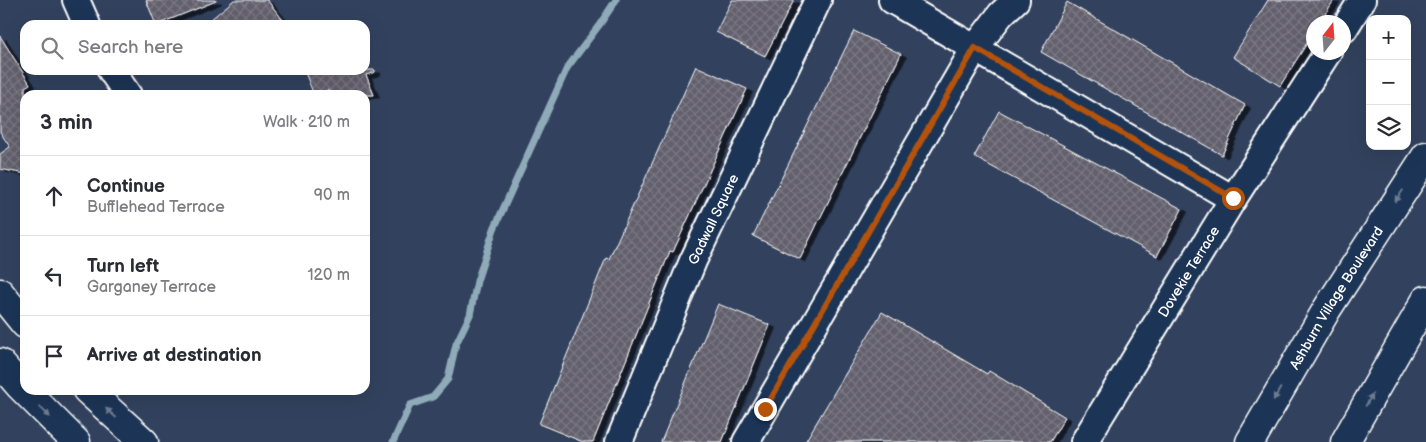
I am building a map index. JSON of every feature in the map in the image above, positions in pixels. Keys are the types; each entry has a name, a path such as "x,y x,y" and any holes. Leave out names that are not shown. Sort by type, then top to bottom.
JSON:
{"main road":[{"name":"Ashburn Village Boulevard","path":"1250,442 1327,309 1426,156"},
{"path":"0,294 20,318"},
{"path":"1344,442 1426,300"},
{"path":"0,363 20,386"},
{"path":"29,395 76,442"},
{"path":"92,395 144,442"}],"street":[{"path":"76,0 85,20"},
{"name":"Gadwall Square","path":"618,442 693,261 818,0"},
{"path":"892,0 1233,198"},
{"path":"746,442 975,48 1001,14 1016,0"},
{"path":"1351,18 1362,0"},
{"name":"Dovekie Terrace","path":"1084,442 1233,198 1323,60"},
{"path":"114,75 125,90"}],"building":[{"path":"146,0 216,0 168,20 154,20"},
{"path":"234,0 267,0 283,20 210,20"},
{"path":"732,0 794,0 765,56 716,32"},
{"path":"1268,0 1334,0 1324,15 1306,15 1306,45 1280,86 1233,57"},
{"path":"1067,2 1245,105 1222,155 1041,52"},
{"path":"854,31 901,54 800,259 753,236"},
{"path":"0,36 20,68 20,75 24,75 30,84 25,87 25,90 20,90 20,173 0,169 0,154 10,147 0,132"},
{"path":"696,66 747,89 673,252 670,251 593,442 583,442 539,424 606,258 609,259"},
{"path":"306,75 366,75 374,95 370,95 370,90 312,90"},
{"path":"999,111 1182,209 1157,256 974,157"},
{"path":"718,304 770,325 722,442 661,442"},
{"path":"882,312 987,374 989,371 1065,417 1050,442 805,442"}],"waterway":[{"path":"393,442 410,405 433,397 448,379 456,344 470,315 477,281 494,229 567,68 616,0"}],"route":[{"path":"765,409 975,48 1233,198"}]}
